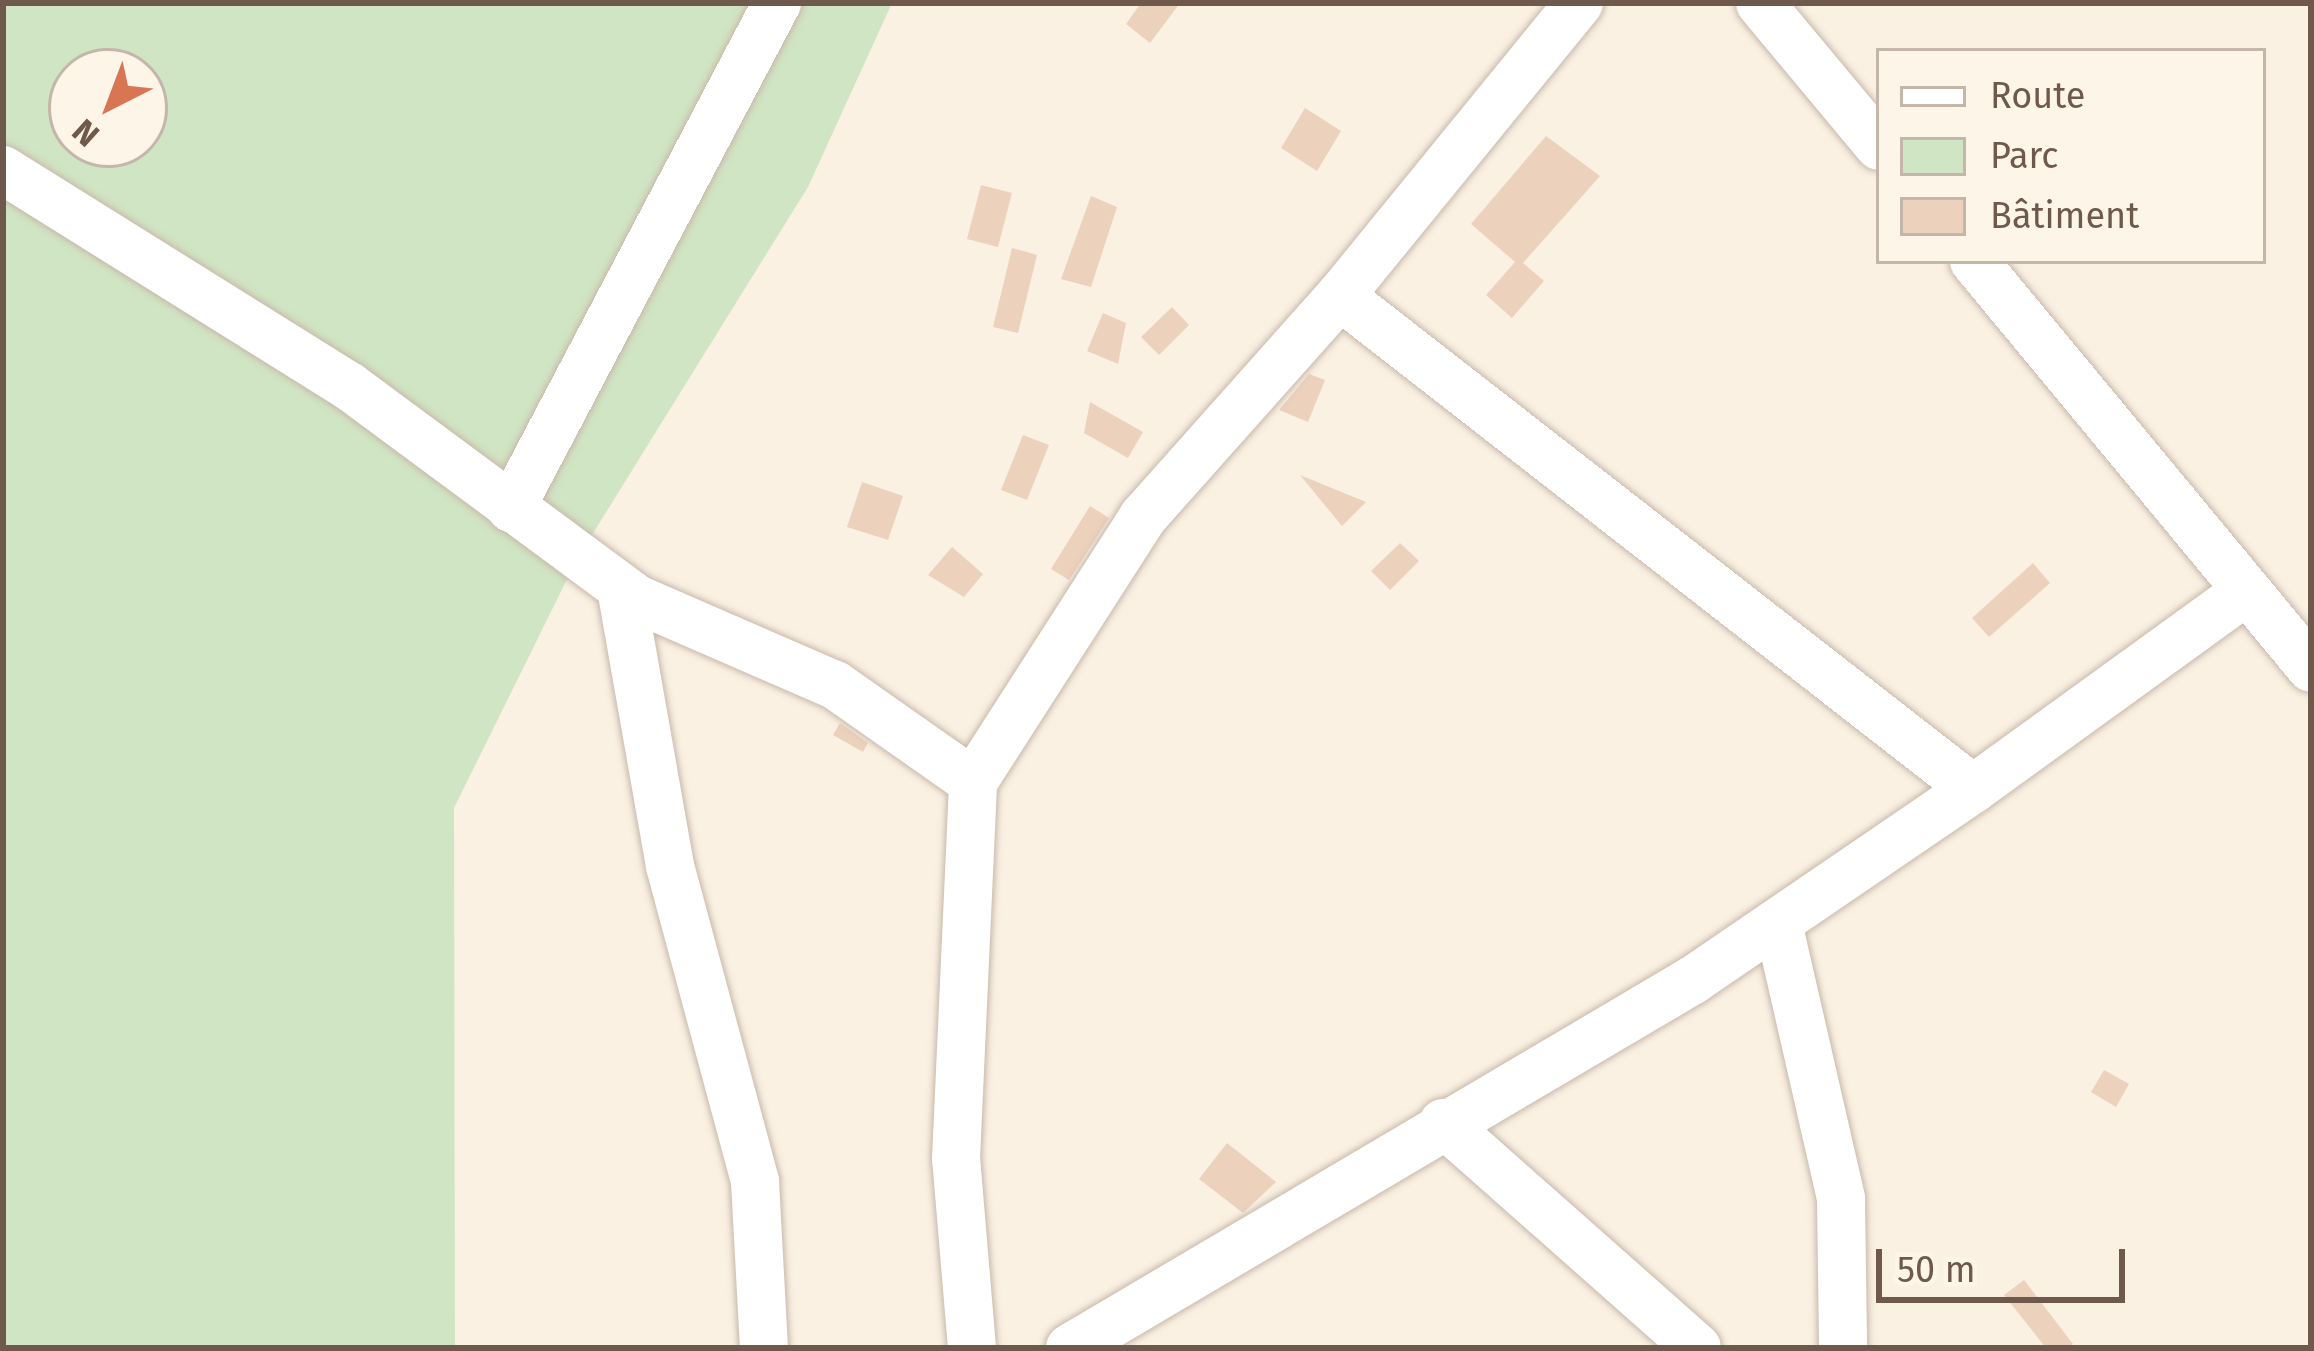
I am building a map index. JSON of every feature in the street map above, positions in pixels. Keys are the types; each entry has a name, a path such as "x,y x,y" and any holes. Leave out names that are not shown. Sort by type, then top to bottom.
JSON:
{"street":[{"path":"511,508 777,3"},
{"path":"972,1348 956,1160 973,782 1143,517 1340,296 1579,3"},
{"path":"1760,3 1876,142"},
{"path":"3,170 349,386 653,609 835,685 973,782"},
{"path":"1976,264 2311,668"},
{"path":"1340,296 1973,789"},
{"path":"621,588 670,866 755,1182 764,1348"},
{"path":"1070,1348 1387,1164 1443,1123 1778,923 2246,592"},
{"path":"1778,923 1841,1199 1843,1348"},
{"path":"1443,1123 1697,1348"}],"green space":[{"path":"3,3 892,3 808,187 577,559 454,808 455,1348 3,1348"}],"building":[{"path":"1141,3 1180,3 1150,43 1126,24"},
{"path":"1305,108 1341,131 1317,171 1281,148"},
{"path":"1546,136 1600,176 1523,263 1544,281 1512,318 1486,295 1515,262 1471,224"},
{"path":"981,185 1012,193 998,247 967,239"},
{"path":"1091,196 1117,207 1091,287 1061,279"},
{"path":"1012,248 1037,255 1018,333 993,327"},
{"path":"1172,307 1189,325 1159,355 1141,337"},
{"path":"1103,313 1126,323 1118,364 1087,351"},
{"path":"1309,374 1325,380 1308,422 1279,410"},
{"path":"1090,402 1143,432 1128,458 1084,433"},
{"path":"1023,435 1049,445 1027,500 1001,490"},
{"path":"1300,475 1366,502 1342,526"},
{"path":"862,482 903,496 888,540 847,527"},
{"path":"1090,506 1109,518 1069,580 1051,569"},
{"path":"1400,543 1419,561 1390,590 1371,571"},
{"path":"952,547 983,574 964,597 928,575"},
{"path":"2033,563 2050,583 1989,637 1972,618"},
{"path":"840,723 868,743 863,752 833,735"},
{"path":"2104,1070 2129,1084 2116,1107 2091,1092"},
{"path":"1227,1143 1276,1182 1243,1213 1199,1179"},
{"path":"2024,1280 2073,1344 2068,1348 2046,1348 2004,1295"}]}
